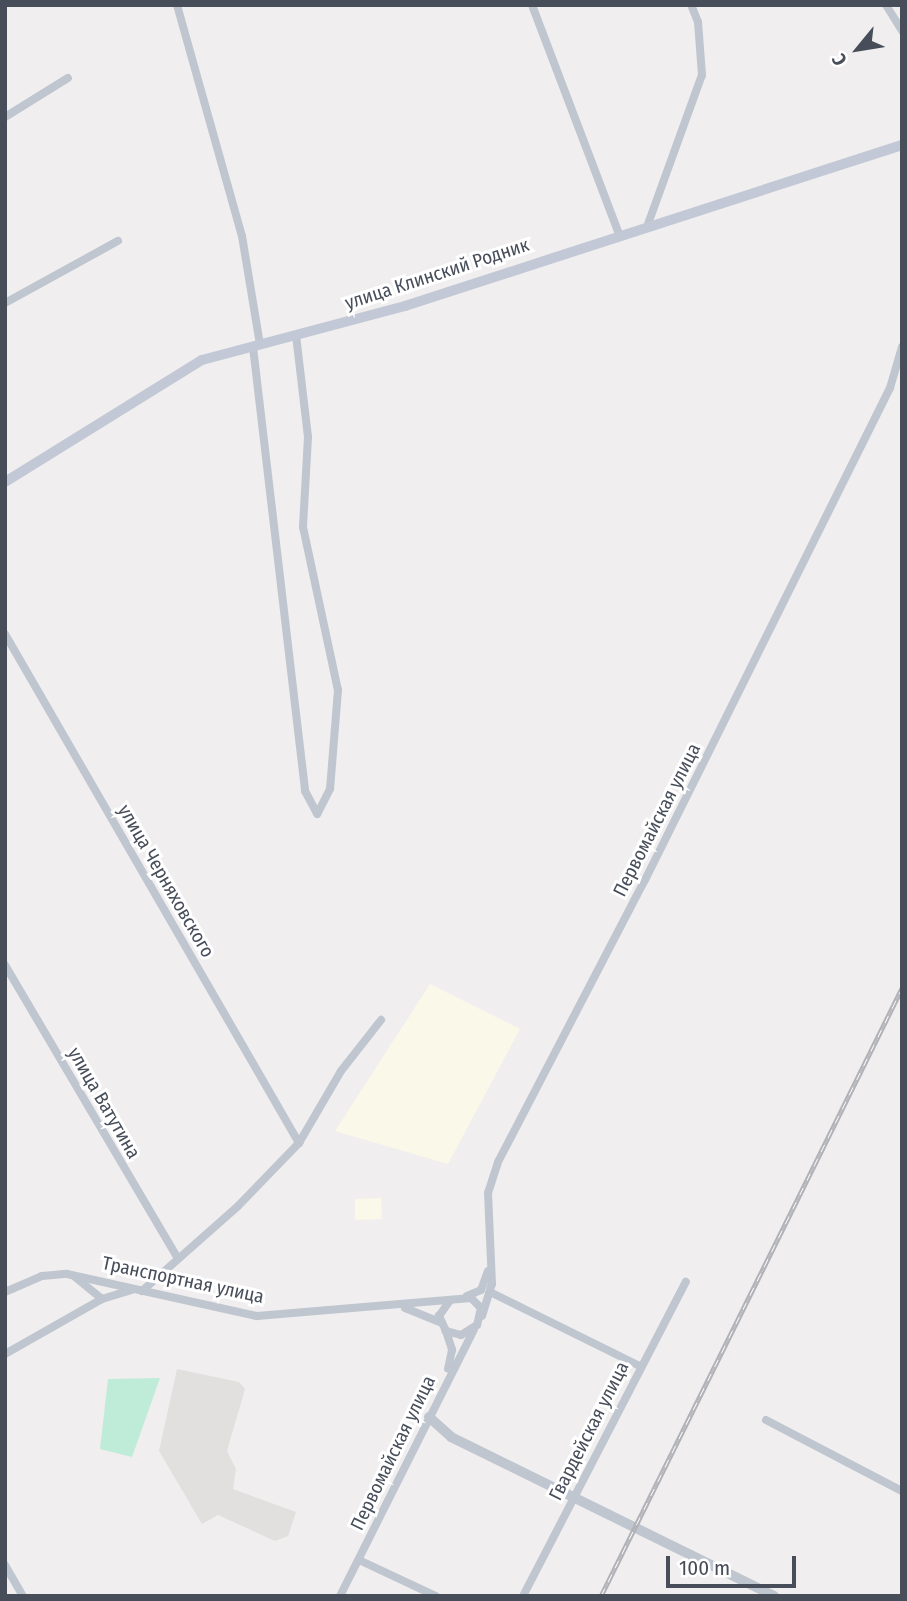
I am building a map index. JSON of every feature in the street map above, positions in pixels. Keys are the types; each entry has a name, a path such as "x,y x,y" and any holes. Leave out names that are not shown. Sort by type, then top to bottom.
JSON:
{"main road":[{"name":"улица Клинский Родник","path":"5,482 202,360 405,306 648,224 902,145"}],"street":[{"path":"177,5 242,236 257,346 305,791 317,814 330,789 338,690 303,527 308,437 296,335"},
{"path":"531,5 619,234"},
{"path":"648,224 702,75 698,23 691,5"},
{"path":"886,5 902,31"},
{"path":"5,117 68,78"},
{"path":"5,303 118,241"},
{"name":"Первомайская улица","path":"482,1315 490,1292 488,1194 498,1162 645,880 884,400 902,347"},
{"name":"улица Черняховского","path":"5,634 299,1143"},
{"name":"улица Ватутина","path":"5,965 177,1257"},
{"path":"5,1354 102,1299 139,1290 238,1206 299,1143 341,1071 381,1020"},
{"path":"440,1322 443,1305 484,1285 489,1250"},
{"path":"67,1274 102,1299"},
{"name":"Транспортная улица","path":"5,1292 42,1276 67,1274 257,1316 450,1300"},
{"name":"Гвардейская улица","path":"523,1596 640,1366 686,1282"},
{"path":"490,1292 640,1366"},
{"path":"446,1331 461,1335 477,1325 482,1315 476,1301 462,1297"},
{"path":"399,1306 440,1322 446,1331 452,1350 446,1379"},
{"name":"Первомайская улица","path":"340,1596 446,1379 477,1325"},
{"path":"429,1417 451,1437 774,1596"},
{"path":"766,1420 902,1491"},
{"path":"359,1560 436,1596"},
{"path":"5,1566 23,1596"}],"shaded area":[{"path":"430,984 520,1029 448,1164 335,1131"},
{"path":"381,1198 382,1219 355,1220 355,1199"},
{"path":"177,1369 239,1382 245,1389 227,1451 236,1469 233,1489 296,1512 288,1536 275,1541 218,1515 202,1524 159,1451"}],"green space":[{"path":"160,1378 132,1457 100,1449 108,1379"}],"railway":[{"path":"601,1596 902,988"}]}
